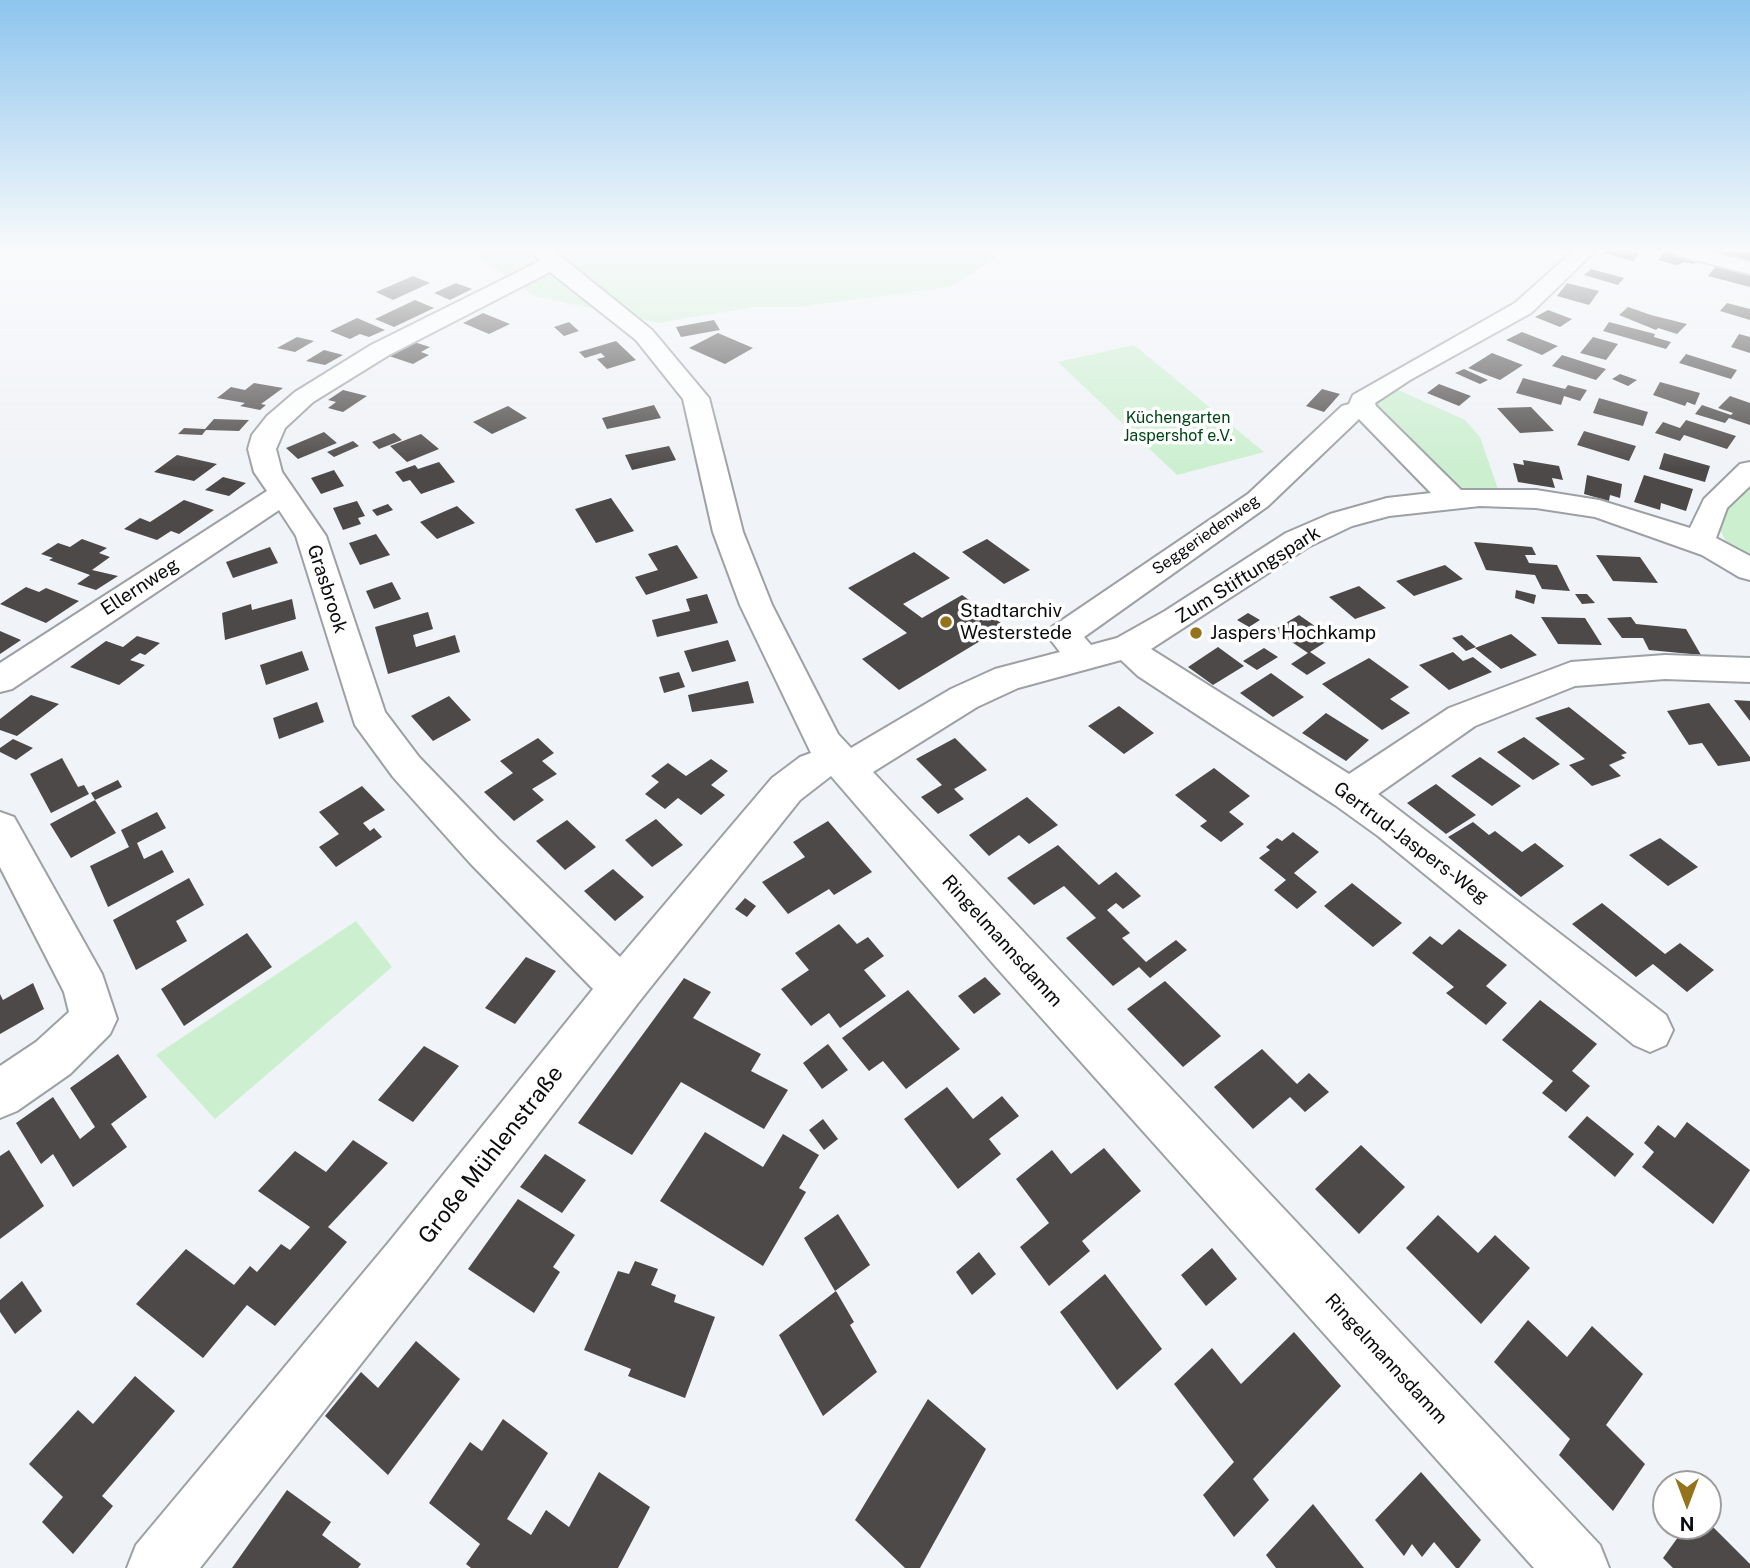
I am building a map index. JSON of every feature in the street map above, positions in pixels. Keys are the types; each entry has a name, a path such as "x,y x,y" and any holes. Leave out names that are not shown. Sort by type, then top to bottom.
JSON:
{"street":[{"name":"Grasbrook","path":"426,324 303,397 276,422 262,449 268,472 311,536 368,716 406,767 484,851 622,988"},
{"name":"Ringelmannsdamm","path":"631,324 644,335 696,398 728,532 747,581 824,743 1577,1568"},
{"name":"Seggeriedenweg","path":"1083,658 1064,635 1258,500 1351,412 1363,408 1362,400 1401,375 1494,324"},
{"path":"1363,408 1452,498"},
{"path":"1699,542 1714,505 1750,470"},
{"name":"Ellernweg","path":"0,680 281,495"},
{"name":"Zum Stiftungspark","path":"842,764 964,698 1007,678 1128,647 1177,619 1297,540 1341,520 1387,507 1452,498 1536,499 1599,509 1699,542 1750,570"},
{"name":"Gertrud-Jaspers-Weg","path":"1128,647 1150,667 1349,794 1650,1030"},
{"path":"1349,794 1462,717 1571,674 1665,667 1750,670"},
{"name":"Große Mühlenstraße","path":"159,1568 397,1274 622,988 786,789 813,767 842,764"},
{"path":"0,828 86,989 94,1020 53,1058 0,1094"}],"green space":[{"name":"Küchengarten Jaspershof e.V.","path":"1134,345 1264,452 1177,475 1058,362"},
{"path":"1387,385 1465,420 1480,437 1498,489 1455,488 1376,422 1370,395"},
{"path":"1750,482 1750,562 1730,551 1715,518"},
{"path":"356,921 392,967 215,1119 156,1055"}],"building":[{"path":"344,324 371,324 385,330 369,337 360,334 350,339 330,331"},
{"path":"466,324 510,324 489,334"},
{"path":"571,324 579,331 564,336 554,327"},
{"path":"717,324 720,330 681,337 676,327"},
{"path":"1608,324 1617,324 1655,334 1654,337 1671,342 1666,349 1603,331"},
{"path":"1642,324 1687,324 1677,334 1658,328 1656,330"},
{"path":"1522,332 1558,346 1542,355 1506,340"},
{"path":"718,333 753,348 725,364 689,348"},
{"path":"1739,334 1750,337 1750,353 1731,347"},
{"path":"297,337 314,341 295,352 277,348"},
{"path":"1593,337 1618,344 1606,360 1580,353"},
{"path":"616,341 636,360 607,369 597,359 605,357 601,353 585,358 579,352"},
{"path":"414,342 430,347 421,352 429,355 413,364 389,356"},
{"path":"324,350 343,355 325,365 306,361"},
{"path":"1492,353 1523,365 1500,380 1468,368"},
{"path":"1686,354 1737,370 1731,379 1679,363"},
{"path":"1562,355 1606,369 1596,380 1552,366"},
{"path":"1464,369 1488,380 1480,384 1455,373"},
{"path":"1620,374 1637,380 1628,386 1612,379"},
{"path":"1523,378 1565,389 1568,385 1587,390 1580,401 1564,396 1561,405 1516,393"},
{"path":"1660,382 1700,393 1695,405 1687,402 1685,406 1653,395"},
{"path":"254,383 283,388 261,404 266,405 260,410 240,406 245,403 217,398 231,387 245,390"},
{"path":"1439,384 1471,396 1459,406 1427,393"},
{"path":"1322,389 1340,394 1324,412 1306,406"},
{"path":"343,390 367,396 343,412 328,408 336,402 328,400"},
{"path":"1730,396 1750,403 1750,425 1729,418 1725,423 1695,414 1702,405 1731,415 1733,413 1718,408"},
{"path":"1599,398 1648,412 1643,426 1593,413"},
{"path":"654,405 661,418 607,429 602,418"},
{"path":"508,406 527,418 492,434 473,422"},
{"path":"1531,407 1554,431 1520,433 1497,408"},
{"path":"214,419 249,420 239,431 206,430 202,435 178,434 184,428 205,429"},
{"path":"1686,420 1736,436 1727,449 1684,435 1680,441 1655,433 1663,422 1680,428"},
{"path":"1584,431 1636,446 1629,461 1577,445"},
{"path":"324,432 337,443 298,459 286,448"},
{"path":"394,433 402,440 379,449 372,442"},
{"path":"421,434 439,449 407,462 390,446"},
{"path":"353,441 359,446 334,457 327,452"},
{"path":"669,446 676,460 632,470 625,455"},
{"path":"1664,453 1710,466 1705,482 1659,469"},
{"path":"177,455 217,464 194,481 154,472"},
{"path":"1523,460 1559,466 1563,480 1552,478 1555,488 1518,482 1513,463 1524,465"},
{"path":"439,462 455,482 421,494 410,480 403,482 395,472 415,465 418,469"},
{"path":"334,470 344,486 321,494 311,478"},
{"path":"1587,475 1622,484 1620,498 1610,495 1609,501 1584,494"},
{"path":"1644,475 1693,489 1686,511 1661,503 1660,510 1634,502"},
{"path":"223,477 246,483 229,496 205,490"},
{"path":"611,498 634,531 596,543 575,509"},
{"path":"184,500 214,510 179,534 171,531 157,540 124,529 140,518 150,522"},
{"path":"357,501 365,516 358,518 361,524 343,530 333,508"},
{"path":"388,504 393,510 377,516 372,510"},
{"path":"457,506 475,523 437,539 420,522"},
{"path":"376,534 390,555 360,565 349,543"},
{"path":"82,539 107,548 99,553 110,557 92,570 118,576 96,590 77,584 90,575 49,560 53,558 41,554 58,543 70,547"},
{"path":"987,539 1030,570 1004,584 962,552"},
{"path":"1474,542 1532,547 1536,555 1525,555 1529,563 1557,565 1570,591 1542,589 1535,575 1486,570"},
{"path":"677,545 698,578 646,595 635,577 658,570 648,554"},
{"path":"270,547 278,563 233,578 226,562"},
{"name":"Stadtarchiv Westerstede","path":"914,552 950,578 903,604 922,618 962,595 1005,626 899,690 862,659 907,633 848,588"},
{"path":"1596,555 1640,557 1658,583 1613,581"},
{"path":"1445,565 1463,579 1414,596 1396,581"},
{"path":"392,582 401,599 374,609 366,591"},
{"path":"1359,586 1386,608 1355,619 1329,597"},
{"path":"26,587 39,592 46,588 79,601 46,623 0,604"},
{"path":"1516,590 1536,595 1534,604 1515,598"},
{"path":"707,594 718,623 657,637 652,620 690,611 686,599"},
{"path":"1575,594 1587,594 1595,603 1582,604"},
{"path":"292,599 296,619 225,640 222,613 251,604 252,610"},
{"path":"428,612 433,629 413,635 416,647 455,635 460,652 388,674 375,627"},
{"path":"1248,613 1260,620 1249,627 1237,620"},
{"path":"1299,615 1332,638 1310,652 1326,663 1307,675 1291,664 1308,653 1274,630"},
{"path":"1541,617 1585,618 1602,645 1558,644"},
{"path":"1631,617 1636,624 1686,629 1701,655 1649,650 1643,638 1622,638 1607,618"},
{"path":"0,631 21,640 0,654"},
{"path":"1511,634 1537,655 1501,669 1475,648"},
{"path":"1462,635 1476,647 1466,651 1452,638"},
{"path":"137,636 160,643 145,655 140,653 130,660 145,665 119,685 70,667 106,641 123,647"},
{"path":"728,640 736,661 692,672 684,651"},
{"path":"1218,647 1244,666 1213,685 1188,667"},
{"path":"1264,648 1278,657 1257,670 1243,661"},
{"path":"302,651 309,670 266,685 260,665"},
{"path":"1453,652 1463,661 1473,657 1492,672 1449,690 1419,665"},
{"path":"1369,658 1409,687 1390,699 1410,713 1382,730 1322,684"},
{"path":"679,672 685,687 664,693 659,677"},
{"path":"1271,673 1304,697 1273,717 1240,693"},
{"path":"748,681 754,703 692,712 688,695"},
{"path":"31,695 59,704 17,736 0,730 0,719"},
{"path":"449,696 471,720 433,741 411,716"},
{"path":"1734,700 1750,701 1750,721"},
{"path":"317,702 324,722 279,739 273,718"},
{"path":"1709,703 1750,757 1750,761 1718,766 1702,743 1689,745 1667,711"},
{"path":"1119,706 1154,733 1124,754 1088,726"},
{"path":"1569,707 1627,753 1621,755 1625,758 1609,765 1621,776 1592,786 1569,765 1585,759 1535,718"},
{"path":"1326,713 1369,740 1346,761 1302,733"},
{"path":"1524,737 1560,764 1533,780 1497,752"},
{"path":"538,738 554,753 542,761 557,774 532,789 544,800 514,821 484,792 513,773 500,761"},
{"path":"955,738 987,770 954,789 964,799 938,814 921,797 942,785 916,759"},
{"path":"13,739 33,748 16,760 0,752 0,748"},
{"path":"1480,757 1521,786 1492,806 1451,776"},
{"path":"62,758 78,787 84,785 89,794 51,813 30,774"},
{"path":"711,759 728,771 711,785 725,795 701,815 678,798 665,809 645,794 659,782 651,776 668,763 686,776"},
{"path":"1214,768 1250,796 1229,812 1244,824 1221,842 1200,826 1207,821 1175,795"},
{"path":"118,780 122,787 95,800 91,793"},
{"path":"1436,784 1476,815 1446,834 1407,803"},
{"path":"362,786 385,810 363,823 370,831 374,828 382,837 336,867 319,847 339,834 319,812"},
{"path":"1027,797 1058,825 1029,844 1019,835 989,856 969,835"},
{"path":"95,800 116,833 71,858 50,824"},
{"path":"157,812 166,828 137,843 144,859 162,850 174,872 108,907 90,866 129,847 121,830"},
{"path":"656,819 683,845 652,867 625,840"},
{"path":"567,820 596,847 565,870 536,841"},
{"path":"828,821 872,872 834,895 829,889 788,914 762,882 805,857 793,842"},
{"path":"1473,822 1489,835 1495,831 1522,852 1535,843 1564,866 1521,897 1448,837"},
{"path":"1293,832 1319,852 1294,873 1317,892 1297,909 1274,890 1286,880 1259,858 1270,850 1266,847 1277,838 1282,841"},
{"path":"1660,838 1698,867 1668,886 1629,855"},
{"path":"1058,845 1099,885 1116,872 1141,896 1123,909 1116,903 1107,910 1130,933 1122,938 1146,962 1176,940 1187,950 1150,978 1139,967 1113,986 1066,938 1096,918 1064,886 1034,905 1007,878"},
{"path":"613,869 644,897 615,921 584,891"},
{"path":"189,878 204,905 176,921 187,941 136,970 113,920"},
{"path":"1352,883 1402,923 1373,947 1324,906"},
{"path":"745,898 756,906 747,917 735,909"},
{"path":"1602,903 1665,954 1680,943 1714,970 1687,992 1653,964 1636,977 1572,924"},
{"path":"839,924 857,944 868,937 884,956 864,970 886,996 840,1028 829,1013 811,1026 781,989 809,970 795,953"},
{"path":"1459,929 1507,965 1486,986 1507,1003 1486,1025 1446,993 1454,987 1412,953 1430,936 1442,945"},
{"path":"247,933 272,967 184,1026 161,989"},
{"path":"526,957 556,971 515,1024 485,1008"},
{"path":"985,977 1001,994 974,1014 958,996"},
{"path":"684,978 711,992 693,1018 761,1054 751,1071 788,1090 764,1129 681,1082 632,1155 578,1123"},
{"path":"1165,981 1221,1036 1183,1067 1127,1009"},
{"path":"33,983 44,1009 0,1034 0,994 3,1000"},
{"path":"908,990 960,1049 906,1089 883,1061 869,1071 842,1038"},
{"path":"1540,1000 1597,1044 1572,1071 1590,1086 1566,1112 1542,1093 1553,1081 1502,1040"},
{"path":"828,1044 848,1070 822,1089 803,1063"},
{"path":"424,1046 459,1066 413,1122 378,1100"},
{"path":"1262,1049 1297,1084 1309,1073 1329,1092 1305,1112 1290,1097 1253,1129 1214,1087"},
{"path":"118,1054 147,1097 111,1124 127,1147 73,1187 53,1154 41,1164 16,1123 53,1097 80,1139 95,1127 70,1088"},
{"path":"947,1087 973,1119 1002,1096 1019,1116 989,1139 1001,1154 958,1189 904,1119"},
{"path":"1587,1116 1634,1154 1615,1177 1568,1137"},
{"path":"823,1119 838,1139 824,1150 809,1130"},
{"path":"1687,1122 1750,1170 1713,1224 1642,1167 1654,1152 1644,1143 1658,1125 1675,1138"},
{"path":"705,1132 763,1167 783,1134 819,1155 799,1188 806,1192 763,1266 660,1201"},
{"path":"353,1140 388,1163 328,1227 347,1242 275,1326 247,1305 203,1358 136,1304 186,1249 234,1285 250,1266 257,1272 281,1244 290,1250 310,1227 258,1191 295,1151 326,1172"},
{"path":"1361,1145 1405,1187 1359,1234 1315,1189"},
{"path":"1104,1148 1141,1191 1082,1241 1090,1251 1049,1286 1020,1247 1049,1223 1016,1179 1052,1150 1071,1174"},
{"path":"9,1150 44,1206 0,1239 0,1156"},
{"path":"545,1154 586,1180 562,1213 520,1187"},
{"path":"518,1199 575,1235 553,1267 560,1272 534,1313 468,1269"},
{"path":"838,1214 870,1265 835,1291 804,1238"},
{"path":"1438,1215 1478,1253 1495,1235 1530,1268 1481,1324 1406,1248"},
{"path":"1212,1248 1237,1279 1206,1306 1181,1275"},
{"path":"979,1252 996,1274 972,1295 956,1272"},
{"path":"635,1261 658,1269 651,1285 676,1295 674,1302 715,1317 685,1398 628,1376 631,1369 584,1350 618,1271 629,1274"},
{"path":"1105,1274 1162,1349 1117,1390 1060,1312"},
{"path":"22,1281 42,1311 15,1334 0,1312 0,1300"},
{"path":"836,1291 854,1322 850,1325 877,1372 823,1416 779,1335"},
{"path":"1528,1320 1567,1357 1592,1326 1643,1374 1606,1425 1645,1464 1613,1511 1559,1455 1570,1439 1494,1362"},
{"path":"1294,1332 1341,1386 1253,1479 1269,1500 1234,1537 1203,1495 1234,1462 1174,1384 1212,1348 1241,1384"},
{"path":"416,1341 460,1379 388,1475 325,1416 361,1372 378,1388"},
{"path":"135,1376 175,1411 102,1496 113,1506 73,1554 42,1522 63,1497 29,1464 78,1410 93,1424"},
{"path":"928,1399 986,1449 920,1568 905,1568 855,1520"},
{"path":"503,1419 548,1453 507,1519 531,1535 546,1510 569,1527 599,1472 650,1507 618,1568 471,1568 466,1564 480,1544 429,1503 470,1442 482,1451"},
{"path":"1421,1472 1481,1540 1459,1568 1456,1568 1434,1542 1422,1557 1412,1544 1404,1556 1375,1520"},
{"path":"287,1490 331,1522 322,1535 361,1564 358,1568 232,1568"},
{"path":"1313,1504 1364,1568 1276,1568 1266,1555"},
{"path":"1722,1536 1750,1564 1750,1568 1673,1568 1663,1558 1676,1540 1722,1540"}],"place":[{"name":"Stadtarchiv Westerstede","path":"946,622"},
{"name":"Jaspers Hochkamp","path":"1196,633"}]}
